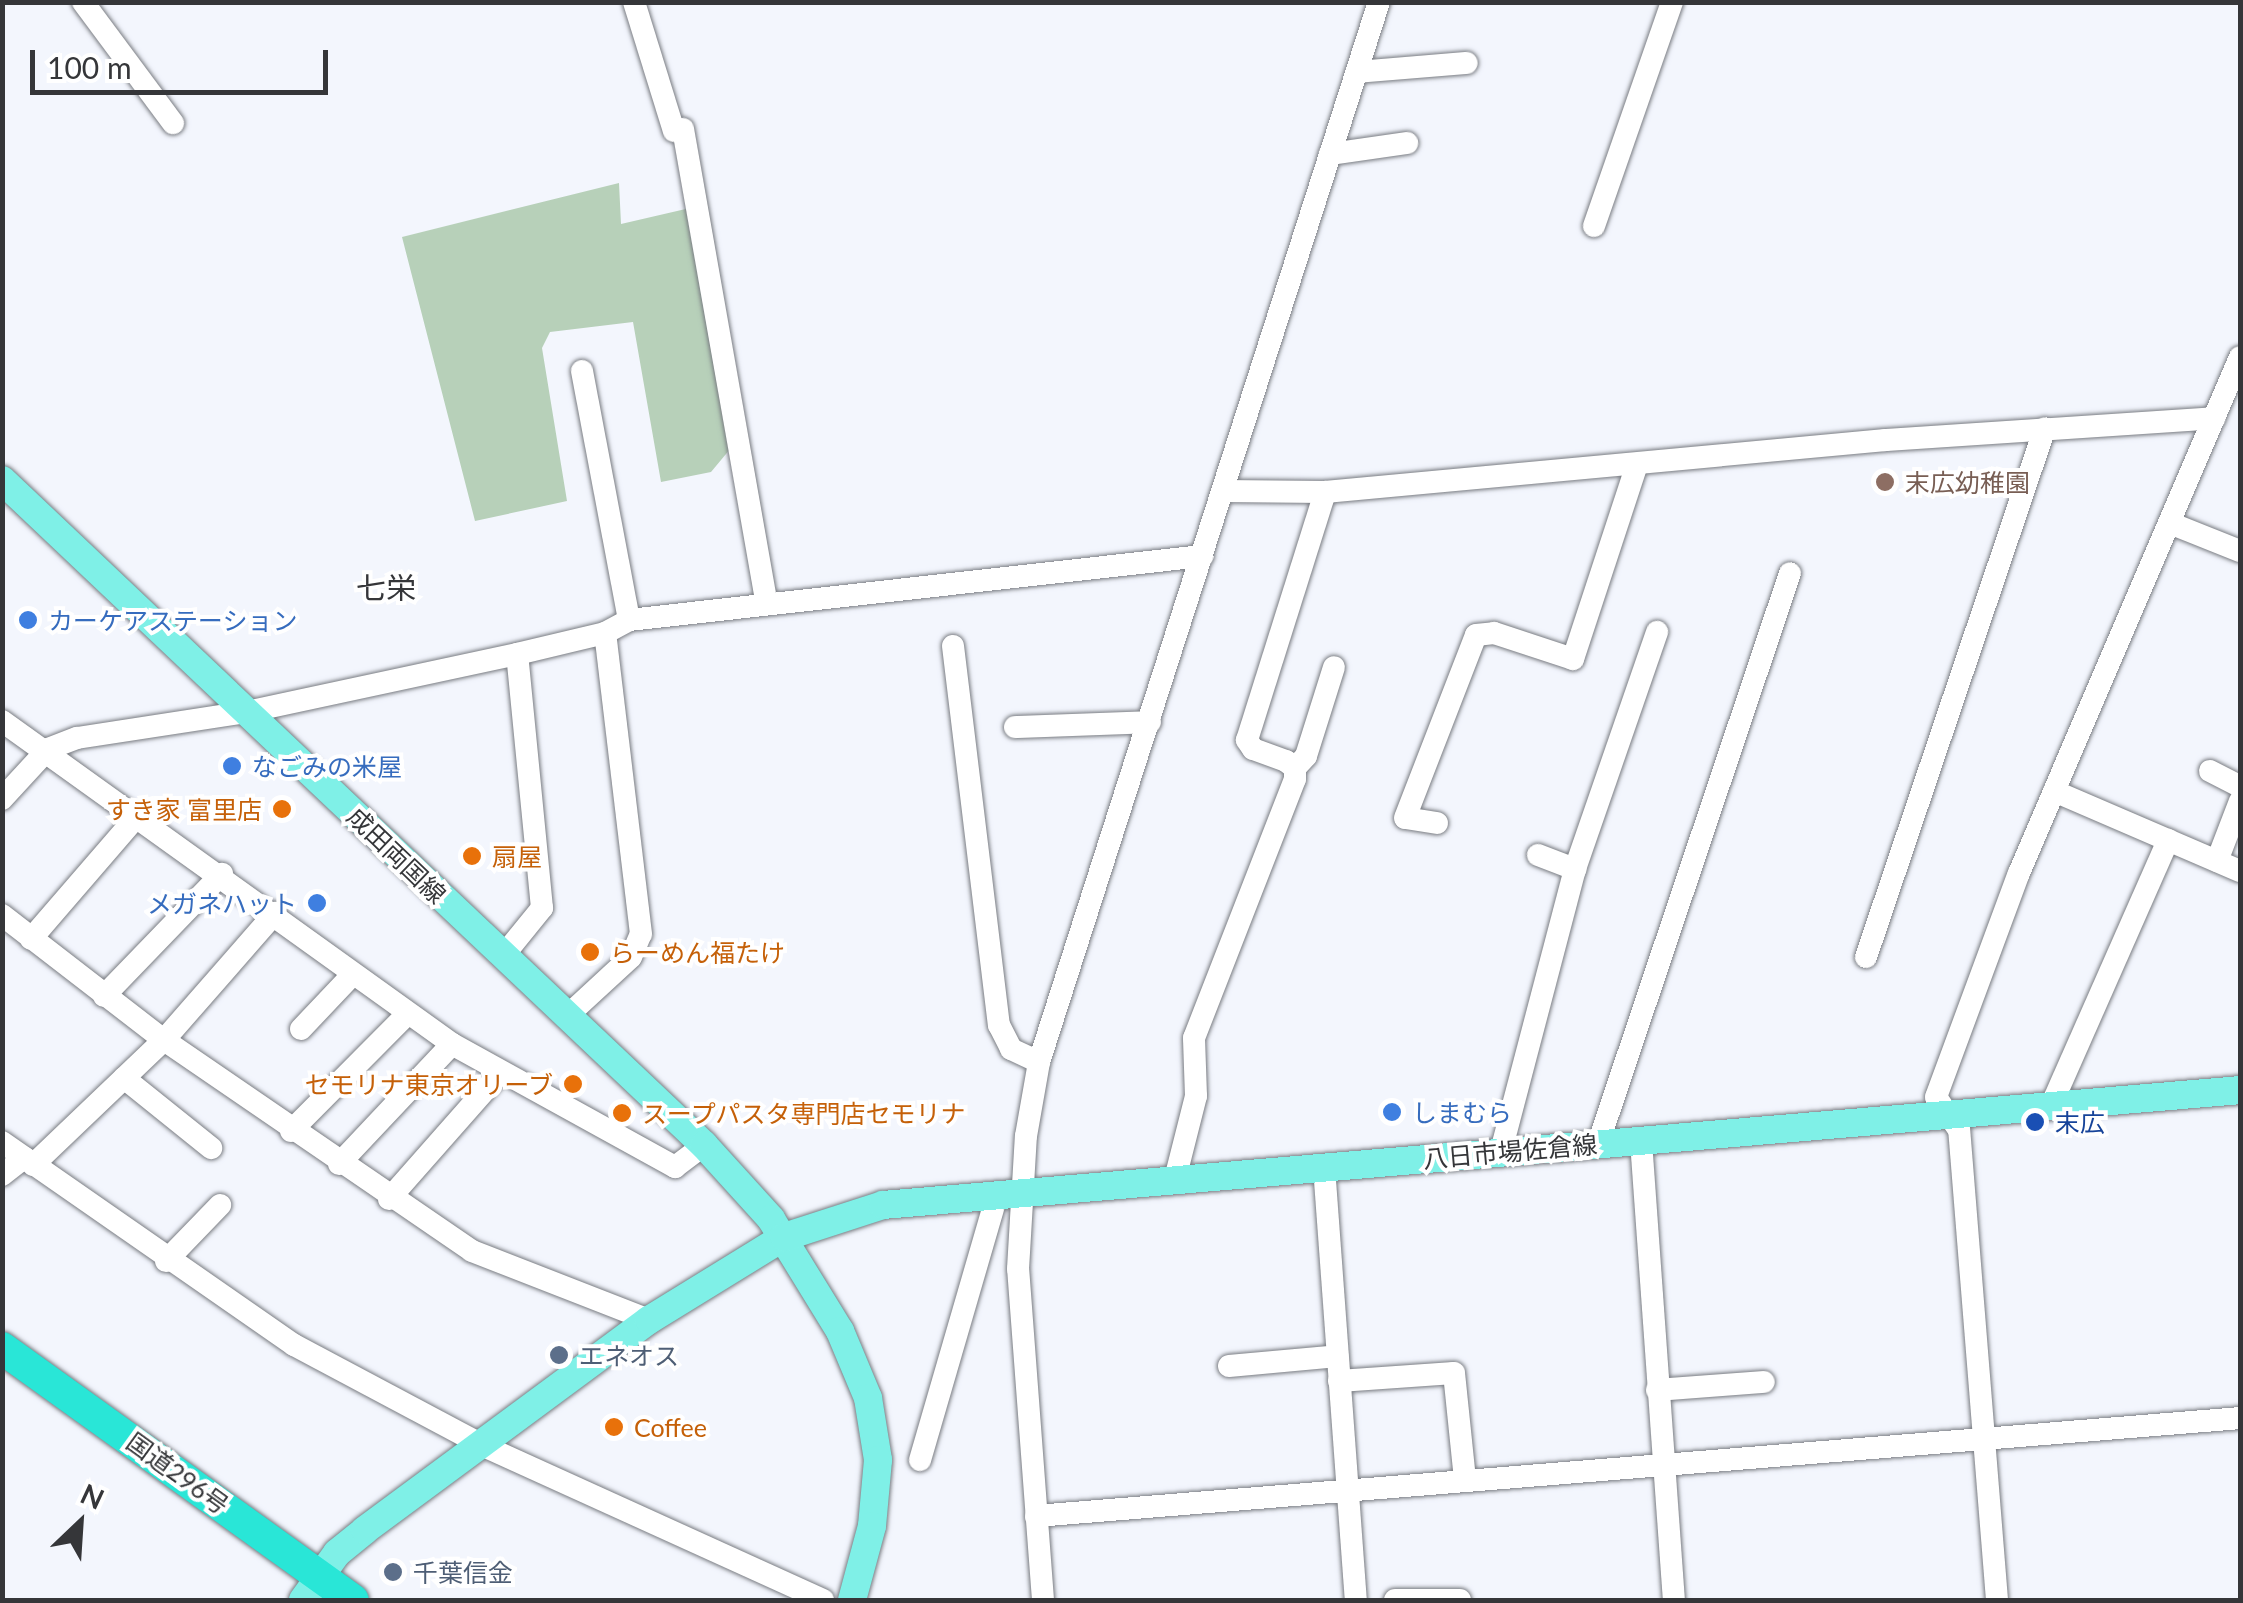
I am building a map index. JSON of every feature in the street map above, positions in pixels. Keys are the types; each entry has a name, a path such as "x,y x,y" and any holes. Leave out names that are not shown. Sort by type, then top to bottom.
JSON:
{"highway":[{"name":"国道296号","path":"2,1348 311,1587 353,1600"}],"main road":[{"name":"成田両国線","path":"2,480 704,1145 784,1236 840,1331 868,1398 878,1460 872,1526 852,1600"},
{"name":"八日市場佐倉線","path":"784,1236 883,1205 1026,1190 2240,1090"},
{"path":"311,1587 364,1530 486,1446 649,1320 784,1236"}],"street":[{"path":"84,2 174,123"},
{"path":"634,2 678,130 766,600"},
{"path":"1043,1600 1018,1269 1026,1190 1026,1136 1038,1062 1379,2"},
{"path":"1594,226 1672,2"},
{"path":"1357,72 1467,62"},
{"path":"1330,154 1407,143"},
{"path":"1997,1600 1959,1130 1936,1097 1938,1086 2054,791 2240,358"},
{"path":"582,371 629,620"},
{"path":"1222,491 1325,492 2045,428 2214,418"},
{"path":"1866,957 2045,428"},
{"path":"1437,823 1405,818 1476,635 1494,633 1573,659 1636,466"},
{"path":"1295,768 1247,740 1325,492"},
{"path":"2170,523 2240,550"},
{"path":"2,799 48,749 77,738 247,712 605,633 629,620 766,600 1202,556"},
{"path":"1598,1144 1790,573"},
{"path":"1501,1151 1575,869 1657,632"},
{"path":"566,1017 631,957 641,934 605,633"},
{"path":"954,646 998,1025 1011,1049 1038,1062"},
{"path":"504,956 542,908 517,654"},
{"path":"1175,1179 1196,1096 1194,1038 1295,768 1306,756 1334,667"},
{"path":"2,721 48,749 276,913 352,976 452,1044 674,1167 704,1145"},
{"path":"1015,727 1150,722"},
{"path":"2210,771 2240,786"},
{"path":"2054,791 2240,871"},
{"path":"2217,861 2240,801"},
{"path":"30,938 138,815"},
{"path":"2050,1108 2168,840"},
{"path":"1538,855 1575,869"},
{"path":"104,996 222,874"},
{"path":"2,1175 28,1162 164,1040 276,913"},
{"path":"2,915 104,996 291,1132 472,1251 649,1320"},
{"path":"301,1029 352,976"},
{"path":"291,1132 406,1014"},
{"path":"340,1164 452,1044"},
{"path":"389,1199 500,1072"},
{"path":"124,1078 211,1148"},
{"path":"1640,1140 1674,1600"},
{"path":"2,1142 166,1261 294,1345 486,1446 823,1600"},
{"path":"1324,1167 1356,1600"},
{"path":"166,1261 220,1205"},
{"path":"920,1460 993,1208"},
{"path":"1228,1366 1338,1356"},
{"path":"1340,1381 1454,1373 1465,1479"},
{"path":"1657,1390 1764,1382"},
{"path":"1036,1516 1662,1462 2240,1418"},
{"path":"1394,1600 1460,1600"}],"green space":[{"path":"619,183 621,224 690,208 736,442 711,472 661,482 633,322 550,332 542,348 567,501 475,521 402,237"}],"place":[{"name":"末広幼稚園","path":"1885,482"},
{"name":"カーケアステーション","path":"28,620"},
{"name":"なごみの米屋","path":"232,766"},
{"name":"すき家 富里店","path":"282,809"},
{"name":"扇屋","path":"472,856"},
{"name":"メガネハット","path":"317,903"},
{"name":"らーめん福たけ","path":"590,952"},
{"name":"セモリナ東京オリーブ","path":"573,1084"},
{"name":"しまむら","path":"1392,1112"},
{"name":"スープパスタ専門店セモリナ","path":"622,1113"},
{"name":"末広","path":"2035,1122"},
{"name":"エネオス","path":"559,1355"},
{"name":"Coffee","path":"614,1427"},
{"name":"千葉信金","path":"393,1572"}],"district":[{"name":"七栄","path":"386,587"}]}
